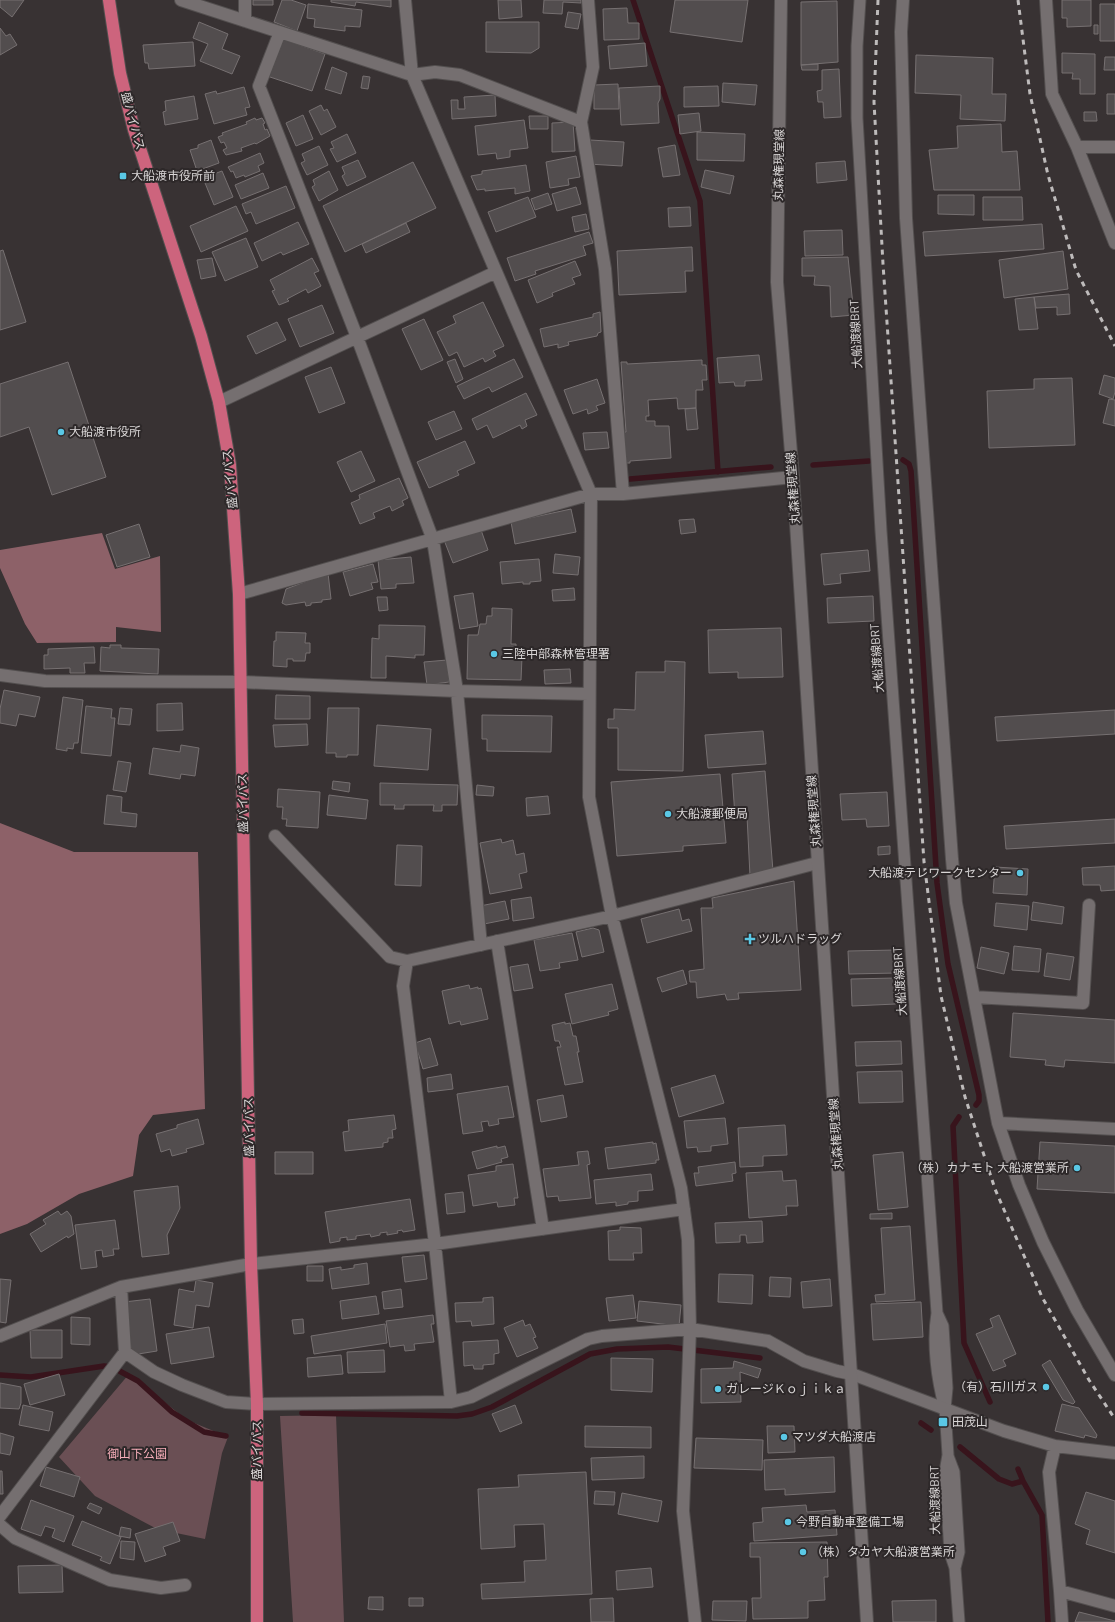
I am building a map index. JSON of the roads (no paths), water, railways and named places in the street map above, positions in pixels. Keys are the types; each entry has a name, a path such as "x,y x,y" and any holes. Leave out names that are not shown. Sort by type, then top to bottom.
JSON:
{"highway":[{"name":"盛バイパス","path":"108,0 120,73 134,130 201,336 219,402 230,465 240,594 251,1264 257,1404 257,1622"}],"street":[{"path":"181,0 412,75 435,72 460,75 581,122"},
{"path":"245,0 245,21"},
{"path":"405,0 412,75 591,494 589,797 612,916 681,1188 688,1240 690,1329 683,1511 695,1622"},
{"path":"588,0 593,67 581,122 605,269 623,494"},
{"name":"丸森権現堂線","path":"781,0 777,282 792,477 852,1374 867,1622"},
{"path":"903,0 901,32 907,233 956,903 998,1123 1019,1185 1043,1242 1077,1310 1115,1375"},
{"path":"1046,0 1052,94 1078,147 1115,243"},
{"path":"280,32 259,86 358,337 433,540 457,691 481,945"},
{"path":"1078,147 1115,147"},
{"path":"219,402 496,272"},
{"path":"240,594 591,494 623,494 792,477"},
{"path":"0,675 45,681 241,682 457,691 589,694"},
{"path":"275,836 390,957 407,961 612,916 817,863"},
{"path":"974,997 1083,1003 1089,905"},
{"path":"497,941 543,1229"},
{"path":"407,961 403,986 436,1244 451,1402"},
{"path":"998,1123 1115,1129"},
{"path":"0,1336 121,1287 251,1264 436,1244 684,1210"},
{"path":"0,1516 123,1355 121,1287"},
{"path":"123,1355 182,1385 226,1402 257,1404 451,1402 471,1397 588,1339 602,1336 690,1329 768,1341 804,1361 852,1374 1004,1431 1055,1446 1115,1453"},
{"path":"1055,1446 1049,1472 1062,1622"},
{"path":"0,1524 15,1538 110,1580 161,1588 185,1585"},
{"path":"1060,1591 1115,1606"}],"lane":[{"name":"大船渡線BRT","path":"860,0 857,46 857,118 880,515 937,1313 935,1326 938,1386 945,1409 948,1455 945,1472 950,1553 955,1568 959,1622"}],"waterway":[{"path":"633,0 700,201 718,472"},
{"path":"903,460 909,464 911,471 937,883 948,964 979,1095 979,1101 976,1105"},
{"path":"813,465 869,461"},
{"path":"630,479 771,467"},
{"path":"959,1117 953,1126 964,1343 990,1402"},
{"path":"302,1413 457,1416 472,1414 492,1407 590,1354 617,1349 668,1347 760,1358"},
{"path":"0,1375 31,1377 104,1366 112,1367 138,1381 172,1412 204,1432 226,1436"},
{"path":"921,1423 931,1430"},
{"path":"960,1447 999,1479 1012,1484 1023,1481"},
{"path":"1018,1469 1042,1515 1048,1622"}],"railway":[{"path":"878,0 874,102 883,264 924,862 941,996 965,1097 995,1189 1042,1297 1089,1380 1115,1419"},
{"path":"1018,0 1030,94 1048,175 1076,270 1115,346"}],"place":[{"name":"大船渡市役所前","path":"123,176"},
{"name":"大船渡市役所","path":"61,432"},
{"name":"三陸中部森林管理署","path":"494,654"},
{"name":"大船渡郵便局","path":"668,814"},
{"name":"大船渡テレワークセンター","path":"1020,873"},
{"name":"ツルハドラッグ","path":"750,939"},
{"name":"（株）カナモト 大船渡営業所","path":"1077,1168"},
{"name":"（有）石川ガス","path":"1046,1387"},
{"name":"ガレージＫｏｊｉｋａ","path":"718,1389"},
{"name":"田茂山","path":"943,1422"},
{"name":"マツダ大船渡店","path":"784,1437"},
{"name":"今野自動車整備工場","path":"788,1522"},
{"name":"（株）タカヤ大船渡営業所","path":"803,1552"}],"park label":[{"name":"御山下公園","path":"137,1454"}]}
